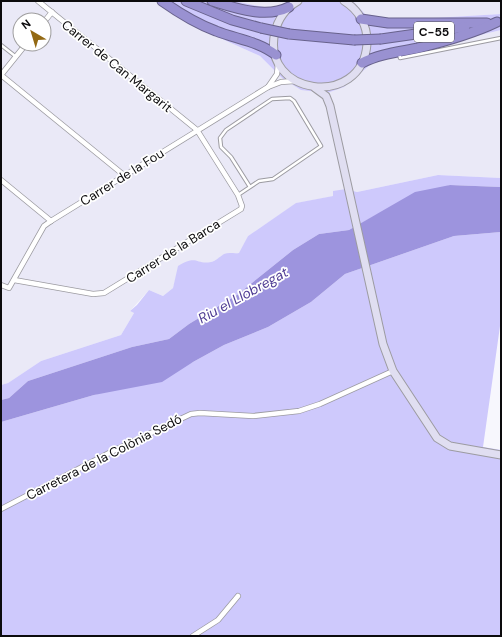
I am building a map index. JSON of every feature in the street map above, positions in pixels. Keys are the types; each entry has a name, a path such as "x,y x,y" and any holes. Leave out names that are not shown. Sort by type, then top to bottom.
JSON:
{"highway":[{"path":"162,1 202,25 232,37 260,45 277,58"},
{"name":"C-55","path":"186,1 232,20 261,28 289,34 354,40 381,39 499,21"},
{"path":"212,1 267,13 278,12 295,3"},
{"path":"362,19 388,23 487,24"},
{"path":"362,63 375,57 484,28 499,21"}],"main road":[{"path":"315,88 337,85 354,74 362,63 367,44 366,31 362,19 346,2"},
{"path":"295,3 277,24 274,45 277,58 287,74 295,81 315,88 326,96 330,106 383,344 393,371 425,422 440,441 457,448 501,455"},
{"path":"330,106 332,94 337,85"}],"street":[{"name":"Carrer de Can Margarit","path":"38,1 197,130"},
{"path":"20,52 1,75 125,176"},
{"name":"Carrer de la Fou","path":"268,87 278,74 277,58"},
{"name":"Carrer de la Fou","path":"14,280 44,226 51,220 268,87 281,82 295,81"},
{"path":"197,130 238,195"},
{"path":"1,180 51,220"},
{"name":"Carrer de la Barca","path":"14,280 93,294 104,293 241,209 242,203 238,195"},
{"path":"1,285 9,288 14,280"},
{"name":"Carretera de la Colònia Sedó","path":"1,509 190,414 200,413 238,417 300,411 320,404 393,371"},
{"path":"193,636 218,620 238,596"}],"lane":[{"path":"398,52 400,58 501,38"},
{"path":"1,45 16,57"},
{"path":"238,195 250,187 259,181 273,179 321,146 294,101 290,98 272,99 226,130 220,138 221,147 231,157 250,187"}],"shaded area":[{"path":"1,1 156,1 193,26 260,56 282,78 344,87 376,60 501,30 501,178 438,175 357,192 346,189 334,196 297,203 248,236 240,253 225,254 209,263 179,266 173,288 163,296 149,290 130,311 134,313 121,335 41,361 8,383 1,385"},
{"path":"156,1 234,1 274,9 288,1 353,1 365,14 389,18 416,19 501,14 501,30 376,60 344,87 327,93 301,90 282,78 260,56 193,26"},
{"path":"234,1 288,1 274,9"},
{"path":"353,1 501,1 501,14 416,19 389,18 365,14"},
{"path":"438,175 501,178 501,187 450,185 376,215 349,230 319,234 293,250 237,295 189,324 169,339 132,347 28,381 9,398 1,400 1,385 8,383 41,361 121,335 134,313 130,311 149,290 163,296 173,288 178,266 193,260 206,263 211,262 224,254 239,253 248,236 296,203 333,196 333,191 346,189 357,192"},
{"path":"501,232 501,319 483,447 501,450 501,636 1,636 1,422 94,395 193,362 224,345 268,327 311,302 345,274 454,236"}],"water":[{"name":"Riu el Llobregat","path":"450,185 501,187 501,232 454,236 345,274 311,302 268,327 224,345 193,362 162,382 94,395 1,422 1,400 9,398 28,381 132,347 169,339 189,324 237,295 293,250 319,234 349,230 415,192"}]}
